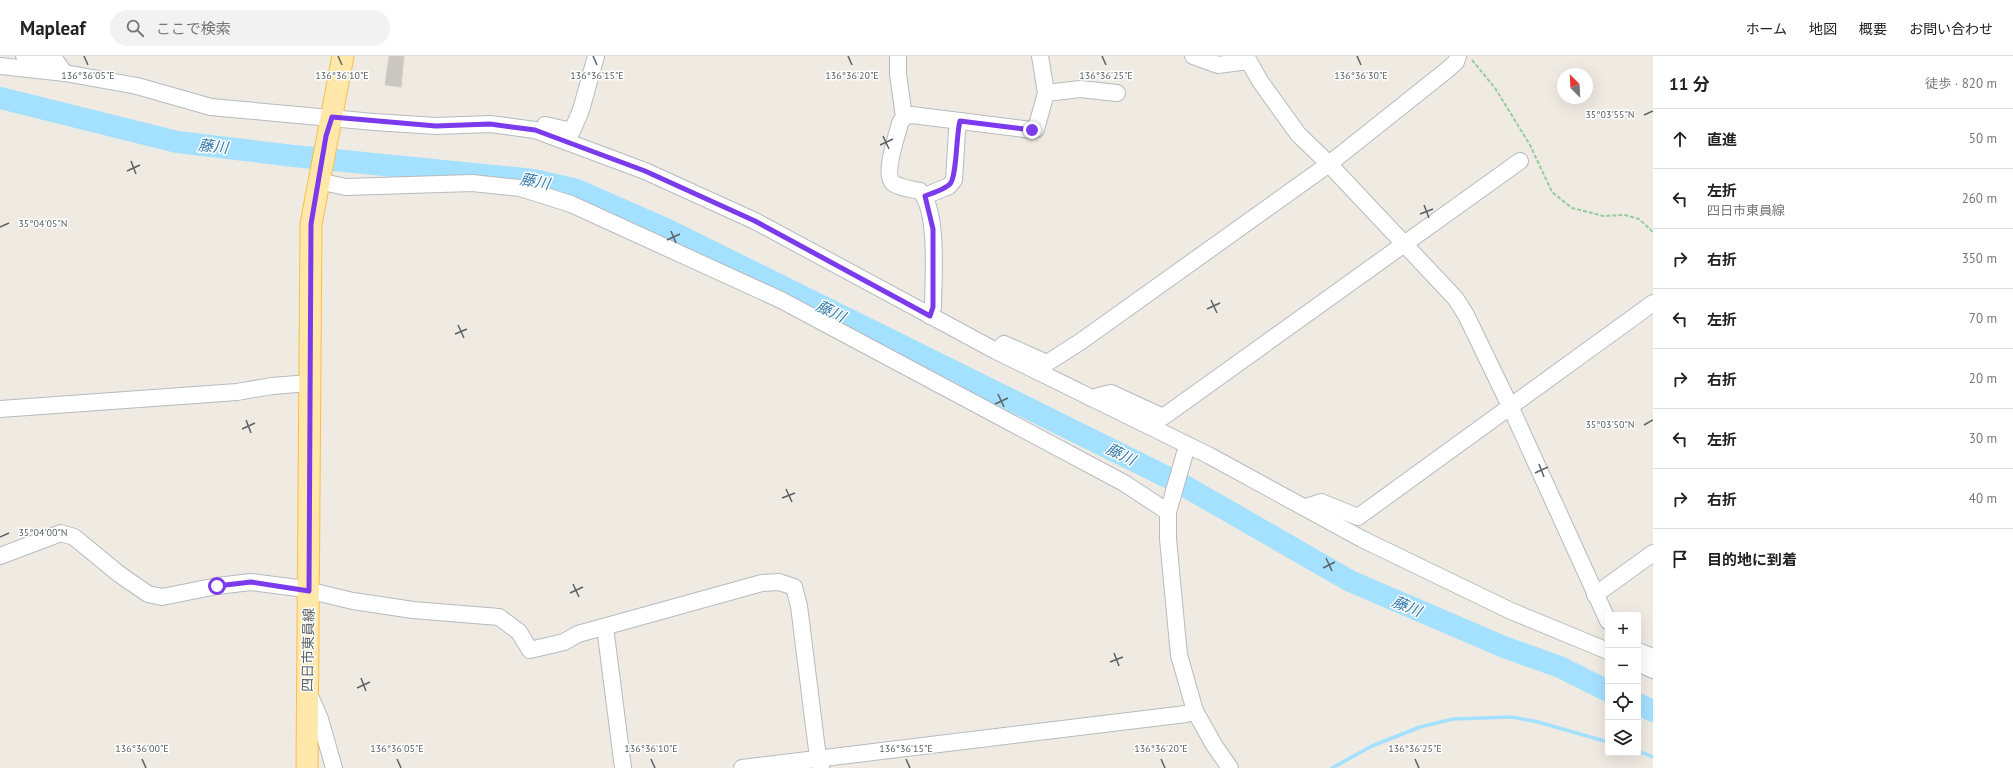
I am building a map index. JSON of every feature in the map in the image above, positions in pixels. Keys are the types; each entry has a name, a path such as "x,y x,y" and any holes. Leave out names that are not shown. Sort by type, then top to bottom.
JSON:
{"main road":[{"name":"四日市東員線","path":"308,768 311,224 343,56"}],"street":[{"path":"24,56 56,61 65,73"},
{"path":"572,131 581,110 596,56"},
{"path":"898,56 898,74 904,117 900,123 889,168 889,179 894,184 920,192 925,196 933,229 933,307 930,316"},
{"path":"904,117 912,115 1032,130 1036,129 1046,93 1040,56"},
{"path":"1193,56 1218,65 1247,58 1298,134 1329,164 1456,299 1466,315 1510,406 1605,614"},
{"path":"996,351 1004,344 1047,363 1105,324 1329,164 1448,70 1456,62 1458,56"},
{"path":"0,66 65,73 137,86 211,107 272,114 329,126 436,126 490,124 535,130 645,171 755,221 996,351 1091,398 1188,450 1306,507 1362,539 1511,611 1605,650"},
{"path":"1046,93 1080,89 1117,93"},
{"path":"925,196 948,186 954,180 957,131 960,121"},
{"path":"535,130 542,125 572,131 599,145 605,157"},
{"path":"1091,398 1111,393 1163,417 1520,161"},
{"path":"319,176 346,187 472,183 520,188 570,204 781,300 1169,507"},
{"path":"1306,507 1321,502 1358,517 1653,303"},
{"path":"0,409 237,392 272,386 310,383"},
{"path":"1188,450 1169,507 1168,539 1179,655 1196,711 1214,745 1230,768"},
{"path":"0,556 60,533 74,536 119,574 148,594 162,597 217,586 251,582 309,591 353,601 413,610 499,617 519,632 530,650 564,642 578,634 762,583 779,582 794,587 799,606 819,763"},
{"path":"1596,595 1653,553"},
{"path":"605,627 623,768"},
{"path":"1641,652 1653,656"},
{"path":"1641,665 1653,670"},
{"path":"308,691 320,719 334,768"},
{"path":"742,768 819,763 1186,714 1196,711"}],"path":[{"path":"1467,56 1495,88 1530,145 1552,192 1572,208 1603,216 1625,215 1639,219 1653,232"}],"building":[{"path":"389,56 404,56 401,87 385,85"}],"waterway":[{"name":"藤川","path":"0,98 177,142 294,156 534,180 577,190 666,229 1183,485 1350,581 1504,647 1560,667 1605,690"},
{"name":"藤川","path":"1641,705 1653,711"},
{"path":"1332,768 1372,746 1420,727 1453,719 1512,717 1538,722 1605,741"},
{"path":"1641,752 1653,757"}],"route":[{"path":"217,586 251,582 298,588 309,591 311,224 326,136 332,117 374,122 436,126 490,124 535,130 645,171 755,221 930,316 933,307 933,229 925,196 948,186 954,180 957,131 960,121 1032,130"}]}
